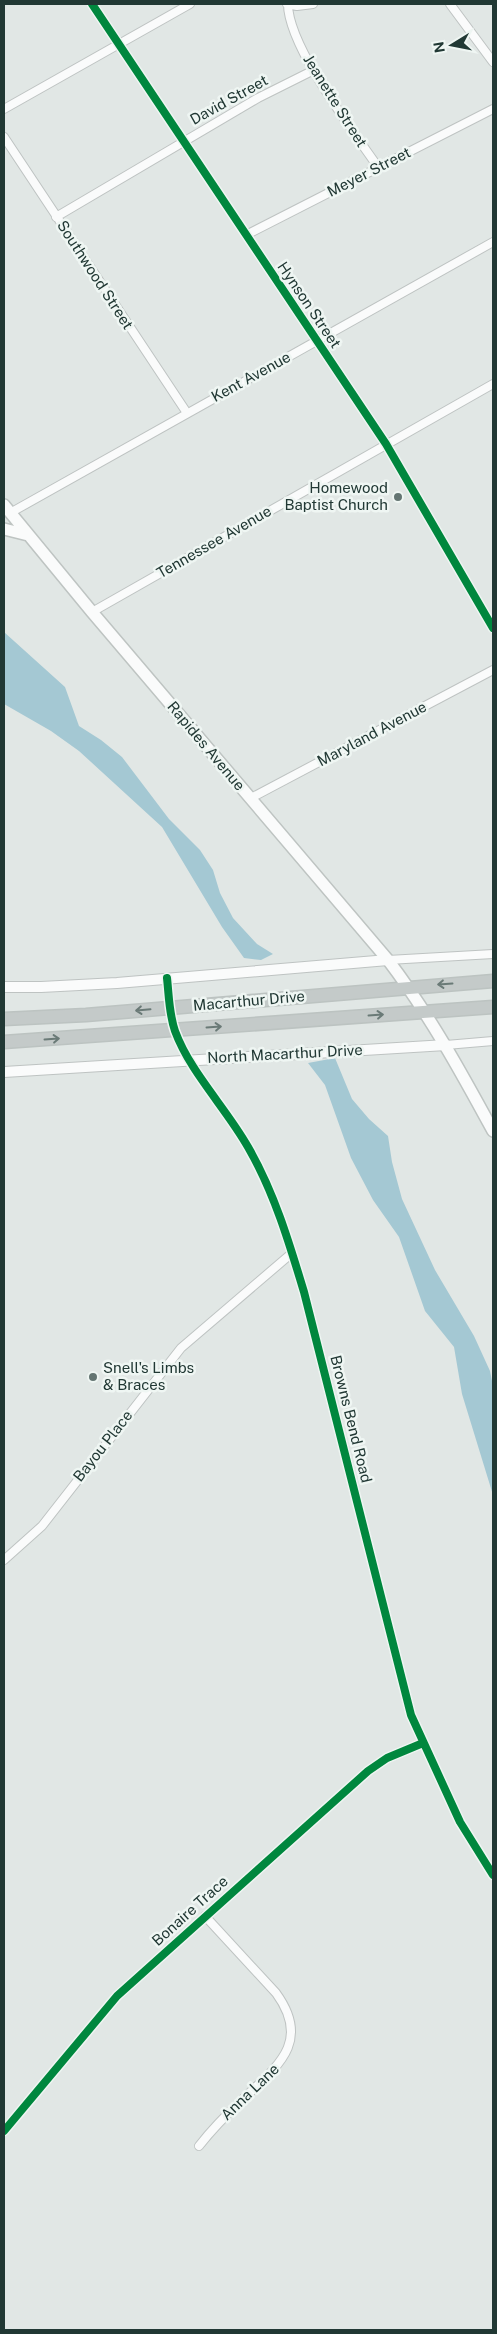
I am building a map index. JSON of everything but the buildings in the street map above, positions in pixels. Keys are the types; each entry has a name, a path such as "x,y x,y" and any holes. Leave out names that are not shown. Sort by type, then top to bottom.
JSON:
{"highway":[{"name":"Macarthur Drive","path":"4,1019 86,1015 493,981"},
{"name":"Macarthur Drive","path":"4,1042 493,1007"}],"main road":[{"name":"Rapides Avenue","path":"6,512 28,535 388,960 446,1046 493,1131"},
{"path":"4,529 28,535"}],"street":[{"name":"Hynson Street","path":"92,4 386,444 493,628"},
{"path":"4,109 190,4"},
{"path":"288,4 297,6 313,4"},
{"name":"Jeanette Street","path":"288,4 291,25 314,70 378,167"},
{"path":"450,4 493,62"},
{"name":"David Street","path":"56,216 258,98 314,70"},
{"name":"Meyer Street","path":"246,235 493,109"},
{"name":"Southwood Street","path":"4,137 187,413"},
{"name":"Kent Avenue","path":"6,512 493,242"},
{"name":"Tennessee Avenue","path":"92,612 493,384"},
{"name":"Maryland Avenue","path":"250,798 493,670"},
{"path":"4,987 40,988 388,960 493,954"},
{"name":"Browns Bend Road","path":"167,978 170,1008 175,1030 189,1059 248,1146 265,1179 284,1225 304,1292 411,1715 460,1822 493,1875"},
{"path":"446,1046 493,1041"},
{"name":"North Macarthur Drive","path":"4,1072 189,1059 446,1046"},
{"name":"Bayou Place","path":"4,1560 42,1526 181,1348 292,1253"},
{"name":"Bonaire Trace","path":"4,2131 117,1996 368,1771 387,1758 423,1742"},
{"name":"Anna Lane","path":"199,2146 230,2111 277,2067 286,2055 292,2026 286,2007 276,1993 205,1916"}],"water":[{"path":"4,632 65,687 79,726 101,740 122,757 169,819 200,850 213,870 220,893 233,918 257,944 273,954 261,960 244,958 222,927 162,827 79,751 51,731 4,704"},
{"path":"335,1058 352,1099 369,1119 388,1136 392,1162 402,1199 435,1270 474,1336 490,1371 493,1386 493,1495 462,1394 454,1347 425,1311 399,1237 373,1200 351,1158 325,1085 308,1063"}],"cycle path":[{"path":"92,4 386,444 493,628"},
{"path":"167,978 172,1018 175,1031 182,1046 199,1075 248,1147 266,1182 280,1218 304,1292 411,1715 460,1822 493,1875"},
{"path":"4,2131 117,1996 368,1771 387,1758 423,1743"}],"place":[{"name":"Homewood Baptist Church","path":"398,497"},
{"name":"Snell's Limbs & Braces","path":"93,1377"}]}
